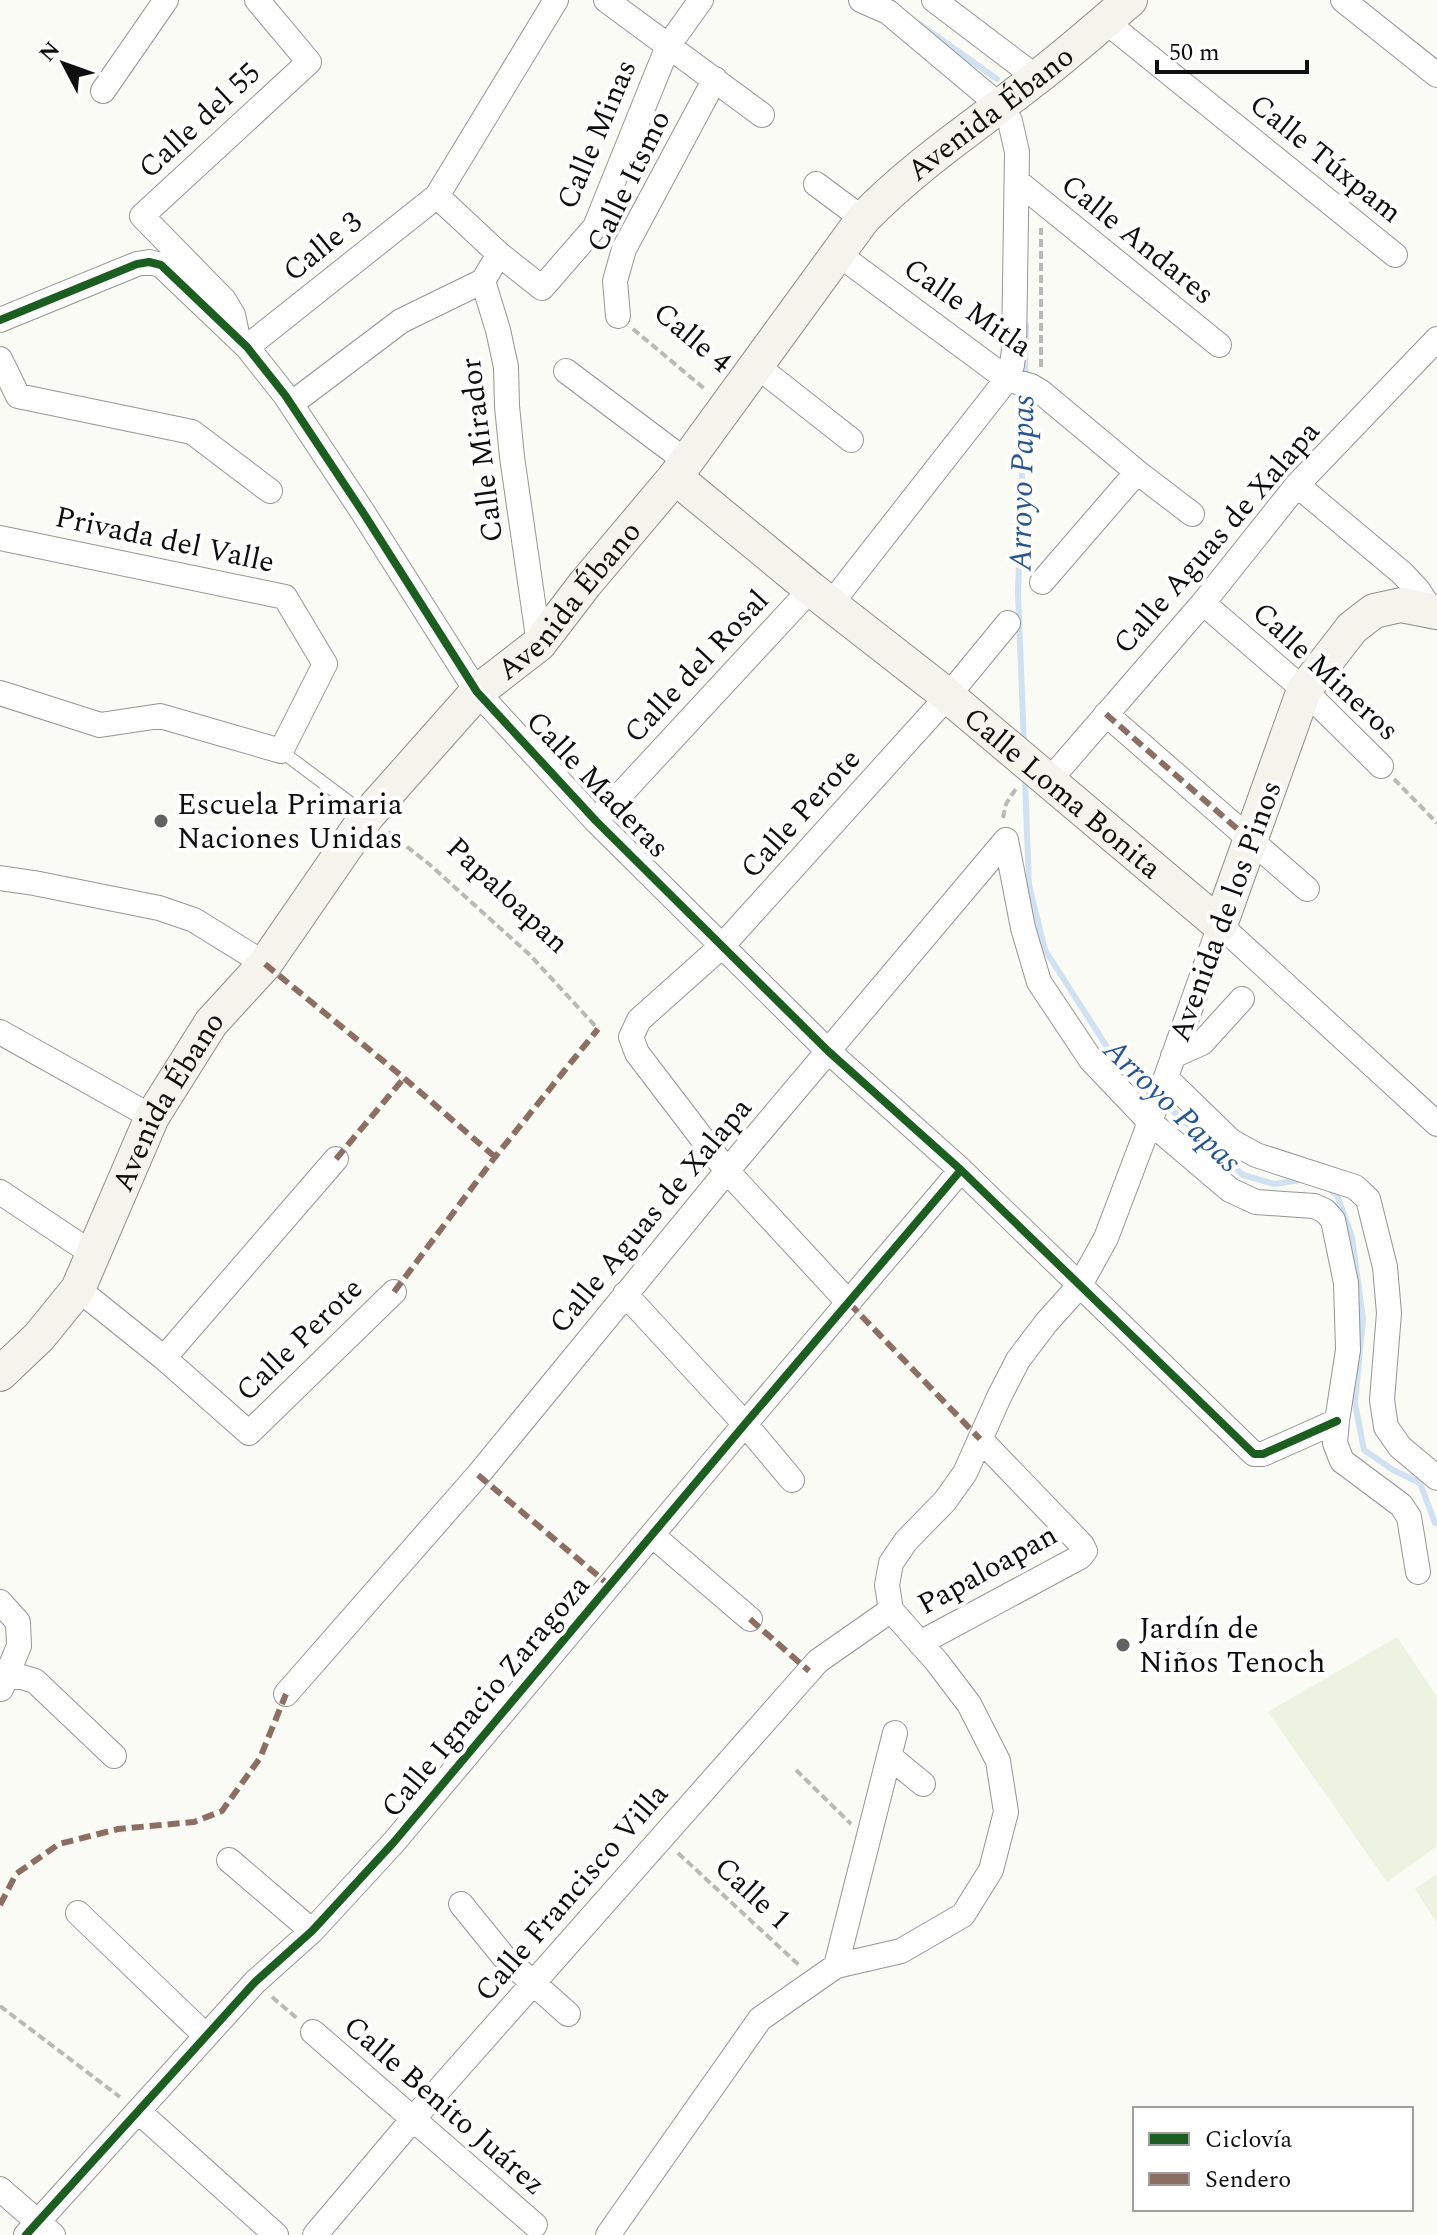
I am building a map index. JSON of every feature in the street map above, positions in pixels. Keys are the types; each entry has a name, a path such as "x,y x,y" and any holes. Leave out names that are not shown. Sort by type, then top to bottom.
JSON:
{"main road":[{"name":"Avenida Ébano","path":"0,1374 39,1337 78,1289 152,1117 211,1023 265,964 367,816 477,692 539,644 681,470 863,219 923,163 1037,78 1118,10"},
{"name":"Calle Loma Bonita","path":"681,470 821,597 948,696 1220,925"},
{"name":"Avenida de los Pinos","path":"1220,925 1304,690 1352,628 1374,611 1401,605 1434,611"}],"street":[{"path":"103,91 166,0"},
{"name":"Calle del 55","path":"242,342 224,300 142,216 309,62 257,0"},
{"path":"291,404 401,321 483,281 499,254 437,196 556,0"},
{"path":"606,0 762,115"},
{"name":"Calle Minas","path":"499,254 542,288 595,227 668,46 701,0"},
{"path":"861,0 888,12 1000,106 1010,121 1018,182 1012,365 1025,385"},
{"path":"1343,0 1437,75"},
{"path":"945,3 1037,78"},
{"name":"Calle Túxpam","path":"1118,10 1395,255"},
{"name":"Calle Itsmo","path":"618,316 615,281 624,249 715,79"},
{"name":"Calle Andares","path":"1018,182 1219,345"},
{"path":"816,184 863,219"},
{"name":"Calle 3","path":"242,342 437,196"},
{"name":"Calle Mitla","path":"837,253 1025,385 1192,514"},
{"name":"Calle Maderas","path":"0,320 137,264 149,262 161,265 242,342 291,404 477,692 596,821 828,1051 961,1170 1254,1454 1263,1454 1337,1421"},
{"name":"Calle Mirador","path":"483,281 506,367 512,457 539,644"},
{"name":"Calle Aguas de Xalapa","path":"1035,771 1106,714 1203,603 1297,485 1437,339"},
{"path":"0,359 18,396 192,432 270,491"},
{"path":"757,366 851,440"},
{"path":"566,371 681,470"},
{"name":"Calle del Rosal","path":"596,821 821,597 1025,385"},
{"path":"1042,582 1137,472"},
{"path":"1297,485 1402,573 1434,611"},
{"name":"Privada del Valle","path":"0,538 285,597 325,664 281,751"},
{"name":"Calle Mineros","path":"1203,603 1304,690 1381,766"},
{"name":"Calle Perote","path":"727,1171 637,1053 631,1037 639,1020 723,945 948,696 1008,623"},
{"path":"0,693 100,725 160,716 281,751"},
{"path":"1106,714 1307,889"},
{"path":"1006,840 1023,928 1039,982 1091,1060 1161,1091 1256,1155 1355,1187 1368,1199 1385,1267 1389,1313 1382,1400 1386,1427 1400,1447 1437,1478"},
{"name":"Calle Aguas de Xalapa","path":"286,1694 478,1475 727,1171 1006,840"},
{"path":"0,878 159,908 194,920 265,964"},
{"name":"Avenida de los Pinos","path":"891,1610 887,1585 891,1563 965,1473 1018,1360 1080,1285 1106,1238 1220,925"},
{"name":"Calle Loma Bonita","path":"1220,925 1437,1124"},
{"path":"1161,1091 1242,999"},
{"path":"0,1032 152,1117"},
{"path":"1161,1091 1230,1190 1256,1202 1314,1206 1325,1211 1333,1220 1346,1283 1348,1350 1335,1443 1342,1461 1406,1510 1418,1572"},
{"path":"78,1289 164,1358 336,1159"},
{"name":"Calle Ignacio Zaragoza","path":"39,2231 138,2111 255,1982 312,1931 394,1842 961,1170"},
{"path":"727,1171 849,1303"},
{"path":"0,1192 93,1254"},
{"name":"Calle Perote","path":"164,1358 249,1433 394,1292"},
{"path":"625,1294 745,1424 792,1480"},
{"name":"Papaloapan","path":"920,1643 1080,1557 1085,1551 980,1439"},
{"path":"652,1535 750,1619"},
{"path":"0,1602 18,1622 19,1646 2,1682"},
{"path":"608,2235 760,2019 836,1966 901,1951 963,1915 991,1870 1006,1812 998,1761 969,1704 891,1610"},
{"name":"Calle Francisco Villa","path":"315,2235 413,2119 818,1661 891,1610"},
{"path":"2,1682 22,1677 35,1681 114,1756"},
{"path":"836,1966 892,1744 923,1784"},
{"path":"229,1860 312,1931"},
{"path":"461,1904 504,1957 568,2014"},
{"path":"78,1913 206,2036"},
{"name":"Calle Benito Juárez","path":"313,2032 535,2225"},
{"path":"138,2111 276,2235"},
{"path":"0,2189 39,2231"}],"lane":[{"path":"281,751 367,816"}],"path":[{"path":"1025,385 1041,202"},
{"path":"1006,840 1002,823 1006,804 1018,785 1035,771"},
{"path":"796,1770 867,1839"},
{"path":"255,1982 313,2032"},
{"path":"0,2006 138,2111"}],"green space":[{"path":"1397,1637 1437,1697 1437,1846 1387,1882 1268,1712"},
{"path":"1437,1874 1437,1923 1415,1889"}],"waterway":[{"name":"Arroyo Papas","path":"921,25 997,79"},
{"name":"Arroyo Papas","path":"1025,378 1026,325"},
{"name":"Arroyo Papas","path":"1024,745 1018,593 1025,389"},
{"name":"Arroyo Papas","path":"1025,781 1029,885 1045,950 1111,1053 1154,1093"},
{"name":"Arroyo Papas","path":"1162,1101 1243,1175 1274,1184 1300,1180"},
{"name":"Arroyo Papas","path":"1329,1189 1337,1195 1352,1237 1363,1319 1355,1403 1364,1450 1393,1470 1420,1483 1435,1523"}],"marked path":[{"path":"1106,714 1250,840"},
{"path":"265,964 495,1157"},
{"path":"394,1292 495,1157 598,1029"},
{"path":"336,1159 404,1078"},
{"path":"849,1303 980,1439"},
{"path":"478,1475 609,1585"},
{"path":"750,1619 809,1671"},
{"path":"0,1905 16,1874 59,1844 118,1829 194,1822 222,1811 260,1758 286,1694"}],"cycle path":[{"path":"0,320 137,264 149,262 161,265 247,347 285,395 477,692 596,821 828,1051 961,1170 1254,1454 1263,1454 1337,1421"},
{"path":"26,2235 255,1982 312,1931 394,1842 961,1170"}],"place":[{"name":"Escuela Primaria Naciones Unidas","path":"161,821"},
{"name":"Jardín de Niños Tenoch","path":"1123,1645"}]}
